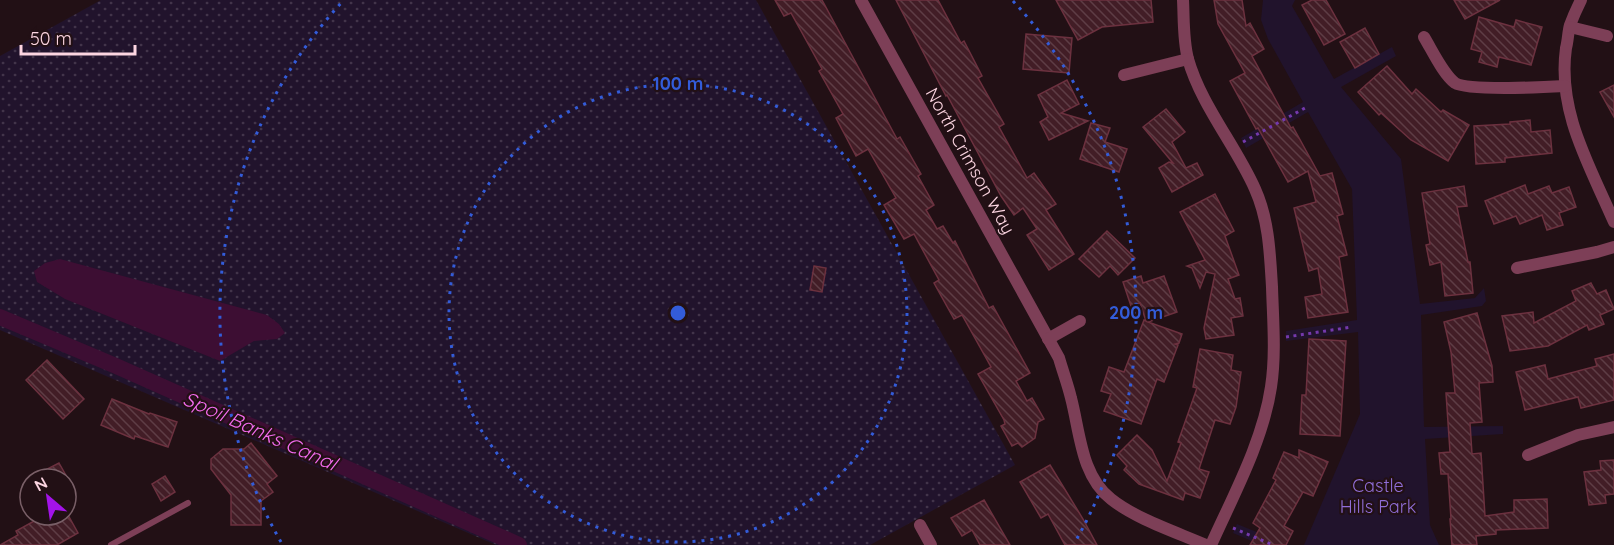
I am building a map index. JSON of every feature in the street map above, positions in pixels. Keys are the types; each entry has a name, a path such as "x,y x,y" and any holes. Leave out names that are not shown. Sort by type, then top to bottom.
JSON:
{"street":[{"name":"North Crimson Way","path":"861,0 1059,358 1071,397 1083,454 1091,475 1108,497 1127,510 1206,545"},
{"path":"1183,0 1188,59 1202,94 1255,188 1263,211 1271,259 1274,341 1271,388 1265,417 1211,545"},
{"path":"1581,0 1570,27 1564,62 1565,86 1576,136 1614,222"},
{"path":"1570,27 1607,36"},
{"path":"1424,37 1446,74 1456,84 1470,87 1565,86"},
{"path":"1125,75 1188,59"},
{"path":"1517,268 1614,247"},
{"path":"1048,339 1080,321"},
{"path":"1528,455 1578,435 1614,426"},
{"path":"920,525 931,545"}],"lane":[{"path":"111,545 188,503"}],"path":[{"path":"1242,143 1305,108"},
{"path":"1284,337 1352,327"},
{"path":"1231,527 1274,545"}],"green space":[{"path":"101,0 756,0 1015,465 870,545 496,545 0,330 0,56"},
{"name":"Castle Hills Park","path":"1263,0 1295,0 1292,6 1334,79 1392,47 1396,56 1341,87 1401,159 1420,304 1475,298 1484,288 1486,301 1482,306 1421,315 1424,427 1503,426 1503,434 1425,439 1430,525 1439,545 1304,545 1360,414 1358,332 1286,341 1286,331 1357,320 1352,189 1308,112 1246,148 1241,138 1303,102 1268,39 1261,20"},
{"path":"1237,524 1289,545 1261,545 1233,533"}],"shaded area":[{"path":"60,259 267,315 279,324 285,333 277,339 254,341 220,361 65,299 37,282 34,271 45,263"}],"building":[{"path":"775,0 822,0 897,139 900,137 921,174 918,176 934,205 926,210 937,229 943,226 953,243 955,241 989,308 993,306 1030,373 1016,381 1027,401 1032,398 1044,419 1038,422 1035,438 1022,447 1018,443 1012,446 1001,426 1005,424 1004,420 978,374 991,367 962,315 954,319 934,283 939,280 914,234 904,239 884,205 896,198 868,149 856,156 836,118 843,114 819,71 822,69 791,13 784,16"},
{"path":"896,0 938,0 961,43 964,41 982,76 978,78 1004,124 999,127 1027,178 1034,173 1056,204 1046,210 1074,254 1049,270 1027,235 1037,229 1023,208 1014,215 1001,196"},
{"path":"1056,0 1151,0 1153,22 1102,27 1078,40"},
{"path":"1214,0 1242,0 1246,26 1250,23 1264,49 1252,56 1320,176 1332,173 1343,214 1337,216 1347,255 1339,257 1348,312 1308,318 1305,297 1322,294 1318,268 1309,271 1294,208 1316,202 1308,171 1288,182 1258,128 1256,129 1230,81 1245,73 1218,24"},
{"path":"1312,0 1326,0 1345,34 1324,45 1302,5"},
{"path":"1454,0 1500,0 1465,19"},
{"path":"1479,17 1514,27 1516,20 1542,27 1531,65 1499,57 1497,67 1479,62 1482,52 1471,49"},
{"path":"1365,28 1379,54 1355,68 1340,42"},
{"path":"1026,34 1072,38 1069,73 1023,69"},
{"path":"1387,66 1412,94 1416,89 1441,112 1443,110 1469,125 1448,161 1411,140 1381,113 1379,115 1358,92"},
{"path":"1067,80 1079,104 1061,113 1088,121 1049,140 1040,122 1048,117 1038,95"},
{"path":"1614,85 1614,117 1600,92"},
{"path":"1166,109 1185,132 1172,142 1186,168 1197,163 1203,175 1172,192 1159,168 1169,162 1173,163 1143,127"},
{"path":"1530,120 1531,132 1550,130 1552,153 1505,158 1505,162 1476,164 1474,126 1510,124 1510,122"},
{"path":"1091,123 1110,128 1105,142 1127,149 1119,172 1080,159"},
{"path":"1525,185 1528,194 1549,186 1552,193 1569,187 1576,207 1559,213 1563,225 1547,230 1542,215 1520,224 1516,216 1494,224 1485,201"},
{"path":"1464,186 1467,206 1457,207 1468,262 1470,262 1473,293 1445,296 1441,262 1430,265 1426,245 1430,244 1422,193"},
{"path":"1215,194 1234,231 1225,236 1239,275 1228,279 1235,299 1240,298 1243,316 1231,318 1234,335 1206,339 1204,328 1215,274 1206,272 1200,288 1192,268 1187,266 1205,260 1180,212"},
{"path":"1107,231 1135,258 1118,275 1110,266 1099,277 1079,259"},
{"path":"814,266 826,268 822,292 810,290"},
{"path":"1141,276 1143,283 1164,276 1177,312 1148,322 1182,334 1179,343 1175,344 1178,345 1164,382 1157,379 1141,424 1104,411 1111,394 1101,391 1109,367 1124,372 1144,320 1146,321 1140,303 1131,306 1123,282"},
{"path":"1591,283 1597,294 1606,290 1614,309 1600,315 1604,324 1589,330 1587,325 1548,346 1510,351 1502,316 1533,312 1534,323 1576,301 1572,291"},
{"path":"1477,313 1492,366 1493,382 1479,383 1482,422 1470,423 1472,454 1481,453 1485,516 1514,512 1514,500 1547,499 1548,528 1496,530 1496,534 1476,536 1477,545 1452,545 1448,474 1441,474 1439,453 1450,452 1446,393 1455,393 1451,352 1444,322"},
{"path":"1309,339 1346,341 1340,436 1300,434 1302,395 1306,395"},
{"path":"1200,349 1233,355 1231,370 1241,372 1236,407 1230,424 1215,420 1199,469 1209,472 1200,498 1185,493 1183,500 1139,484 1124,470 1127,466 1117,455 1137,435 1152,450 1167,481 1197,388 1193,387"},
{"path":"1614,354 1614,400 1581,408 1578,397 1525,410 1516,372 1545,365 1548,379 1597,366 1595,359"},
{"path":"47,360 84,399 63,419 26,380"},
{"path":"112,399 177,422 168,447 135,436 134,439 101,425"},
{"path":"251,443 277,476 267,484 273,492 261,501 261,525 231,525 231,495 211,469 211,459 223,449 244,449"},
{"path":"1299,450 1328,462 1313,496 1303,492 1284,526 1293,531 1286,545 1250,545 1260,528 1253,523 1276,480 1273,478 1284,452 1299,458"},
{"path":"1614,460 1614,494 1605,495 1606,503 1589,505 1584,472 1601,470 1600,461"},
{"path":"1050,465 1097,545 1065,545 1048,514 1041,518 1020,482"},
{"path":"165,476 175,492 161,501 152,484"},
{"path":"984,500 1010,545 980,545 972,530 962,536 951,518"},
{"path":"23,527 75,527 78,533 57,545 0,545 18,535 16,531"}],"waterway":[{"name":"Spoil Banks Canal","path":"0,317 519,545"}]}
